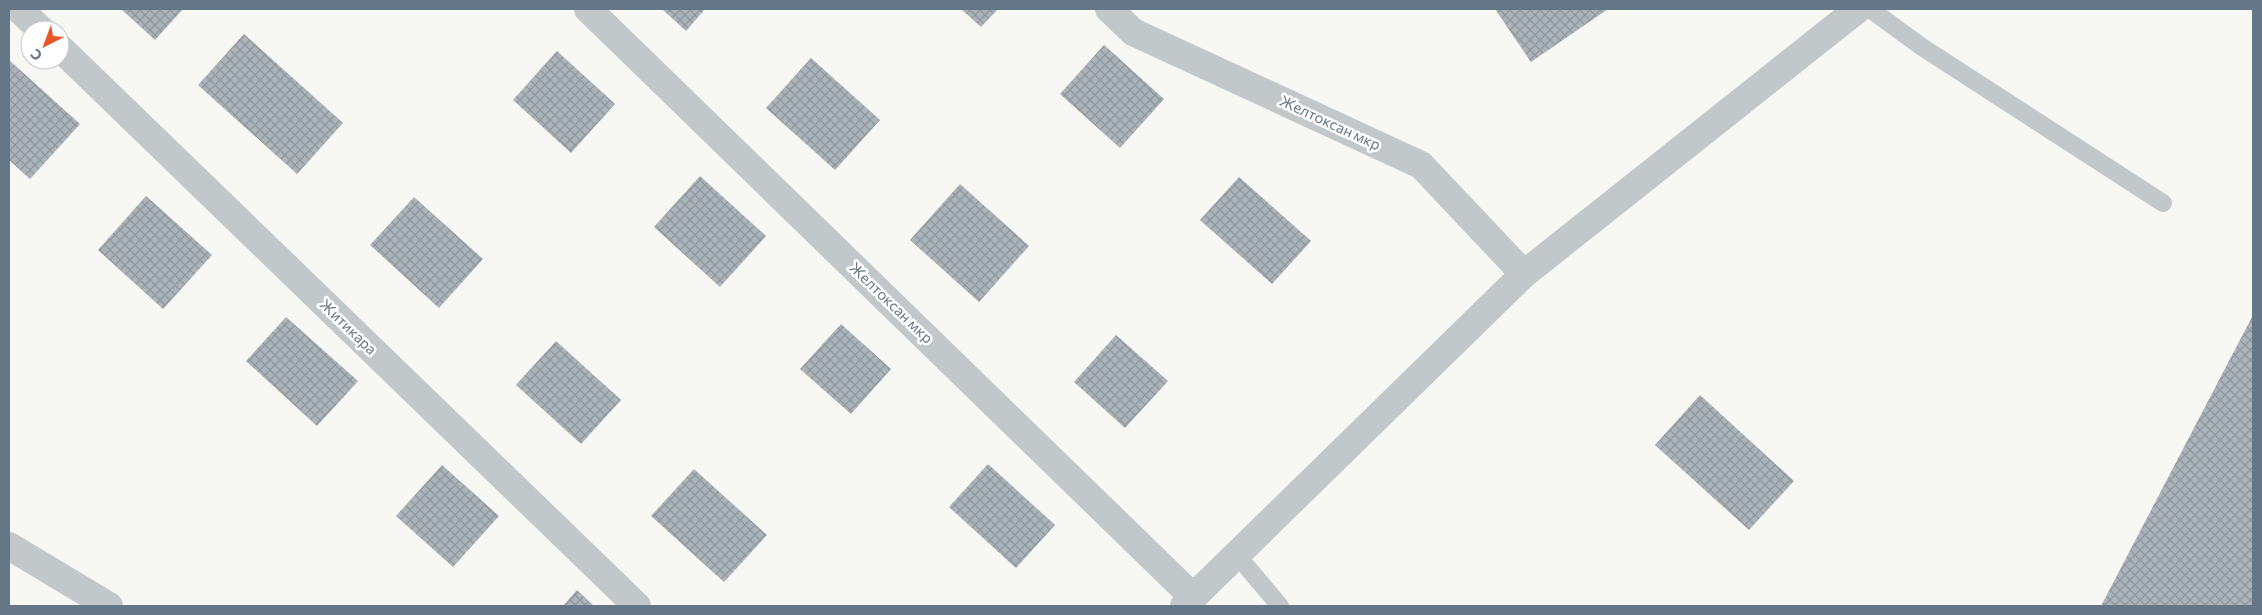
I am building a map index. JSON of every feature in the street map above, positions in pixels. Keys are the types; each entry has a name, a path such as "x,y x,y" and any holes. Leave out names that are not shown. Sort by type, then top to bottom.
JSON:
{"street":[{"path":"19,9 31,20"},
{"name":"Желтоксан мкр","path":"588,9 1189,602"},
{"name":"Желтоксан мкр","path":"1109,9 1132,32 1421,165 1524,274"},
{"path":"1189,602 1524,274 1858,9"},
{"name":"Житикара","path":"70,58 637,606"},
{"path":"9,546 109,606"}],"lane":[{"path":"1870,9 1922,48 2163,202"},
{"path":"1236,554 1280,606"}],"building":[{"path":"121,9 183,9 155,40"},
{"path":"662,9 705,9 686,31"},
{"path":"961,9 998,9 981,27"},
{"path":"1495,9 1608,9 1531,62"},
{"path":"244,34 343,123 297,174 198,85"},
{"path":"1104,45 1164,99 1120,148 1060,94"},
{"path":"557,51 615,104 571,153 513,100"},
{"path":"811,58 880,120 835,170 766,108"},
{"path":"9,60 80,124 30,179 9,160"},
{"path":"700,176 766,236 720,287 654,227"},
{"path":"1239,177 1311,241 1272,284 1200,220"},
{"path":"960,184 1029,246 979,302 910,240"},
{"path":"146,196 212,255 163,309 98,250"},
{"path":"414,197 483,259 439,308 370,245"},
{"path":"2253,315 2253,606 2101,606"},
{"path":"286,317 358,381 317,426 246,361"},
{"path":"841,324 891,369 851,414 800,369"},
{"path":"1116,335 1168,381 1125,428 1074,382"},
{"path":"556,341 621,400 581,444 516,385"},
{"path":"1700,395 1794,481 1749,530 1655,445"},
{"path":"988,464 1055,525 1016,568 949,507"},
{"path":"442,465 499,516 453,567 396,516"},
{"path":"694,469 767,535 724,582 651,516"},
{"path":"577,590 594,606 563,606"}]}
